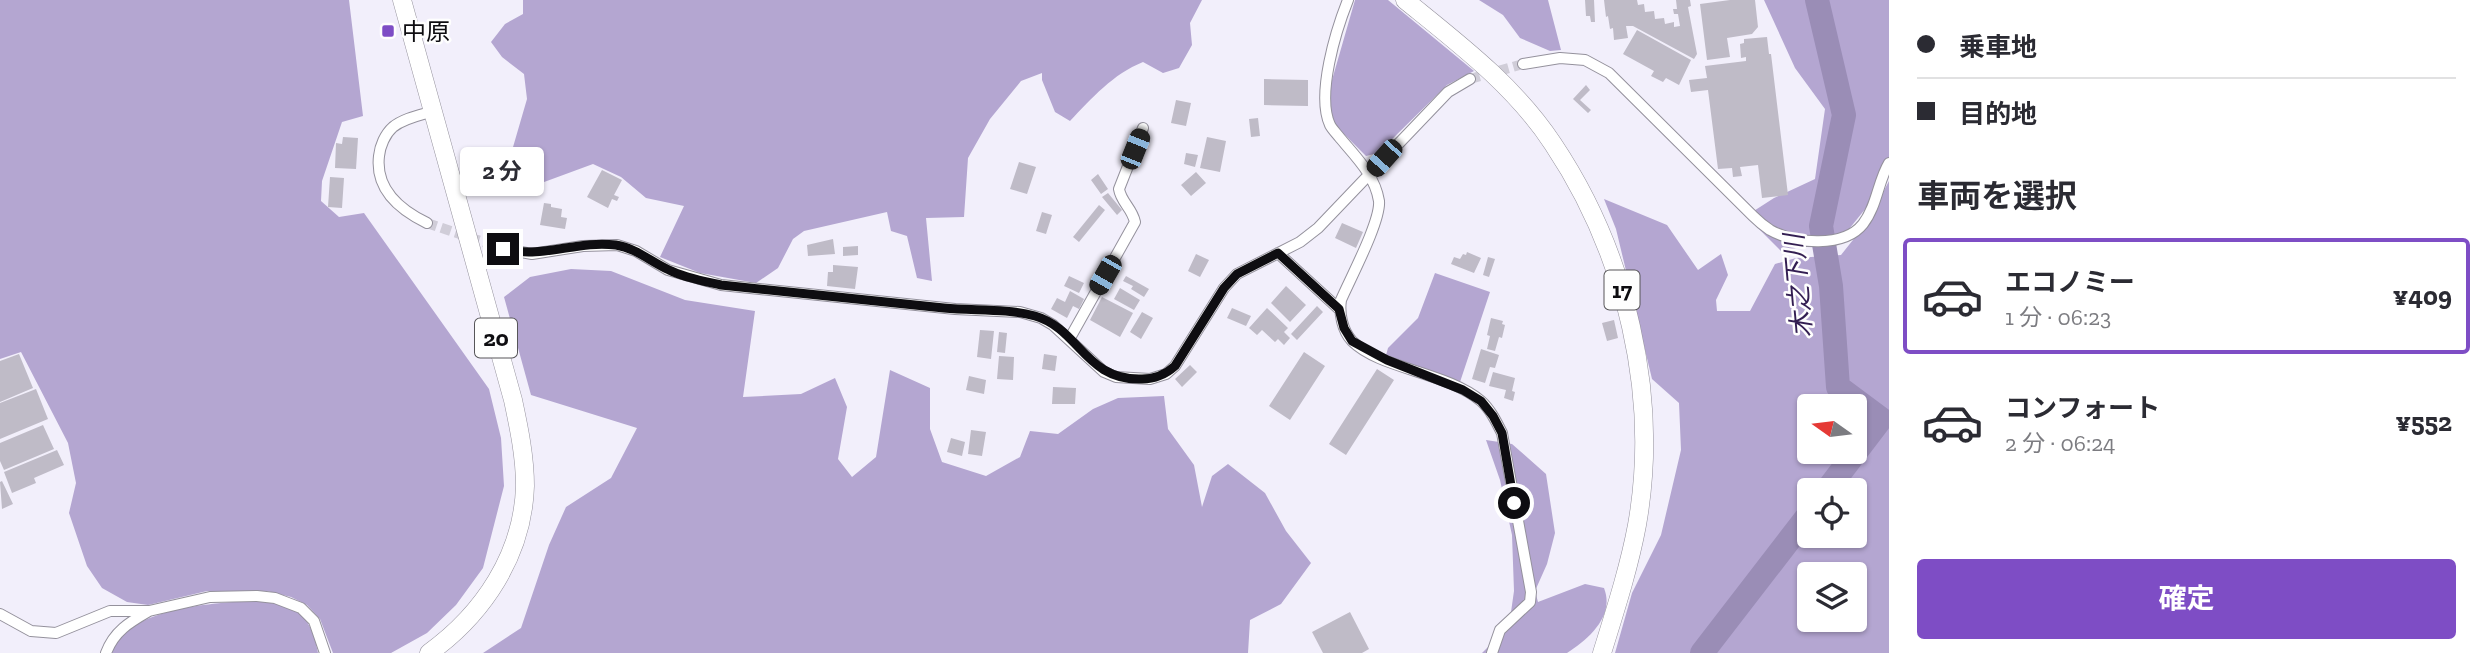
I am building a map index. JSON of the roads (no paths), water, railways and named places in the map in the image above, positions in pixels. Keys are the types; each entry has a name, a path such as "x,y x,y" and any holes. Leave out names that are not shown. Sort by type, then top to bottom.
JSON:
{"main road":[{"name":"20","path":"402,0 513,400 520,433 525,486 511,552 497,581 467,622 429,653"},
{"name":"17","path":"1405,0 1478,60 1553,143 1603,237 1621,287 1636,350 1643,402 1644,458 1637,523 1625,580 1602,653"}],"street":[{"path":"1348,0 1326,86 1326,104 1330,125 1370,174 1379,201 1376,219 1339,309 1344,328 1352,341 1387,360 1463,390 1481,401 1502,433 1531,592 1530,602 1500,630 1492,653"},
{"path":"1523,64 1560,58 1584,60 1609,73 1753,216 1771,231 1794,238 1833,241 1848,236 1863,224 1889,163"},
{"path":"503,249 532,254 583,246 617,245 636,251 668,270 721,285 955,309 1020,312 1041,318 1070,338 1104,372 1116,377 1150,379 1166,374 1175,366 1224,288 1237,274 1300,242 1318,228 1448,92 1470,79"},
{"path":"427,223 400,207 389,196 378,166 382,142 392,128 434,111"},
{"path":"1070,338 1135,222 1133,212 1120,198 1119,189 1143,128"},
{"path":"1278,253 1339,309"},
{"path":"0,614 20,626 43,633 66,630 110,611 149,611 210,597 275,598 301,608 314,621 325,653"},
{"path":"106,653 111,640 122,626 149,611"}],"waterway":[{"name":"木之下川","path":"1817,0 1844,115 1821,226 1831,286 1838,387 1881,419 1836,478"},
{"name":"木之下川","path":"1702,653 1797,530"}],"tunnel":[{"path":"1470,79 1523,64"},
{"path":"427,223 504,249"}],"place":[{"name":"中原","path":"388,31"}]}
